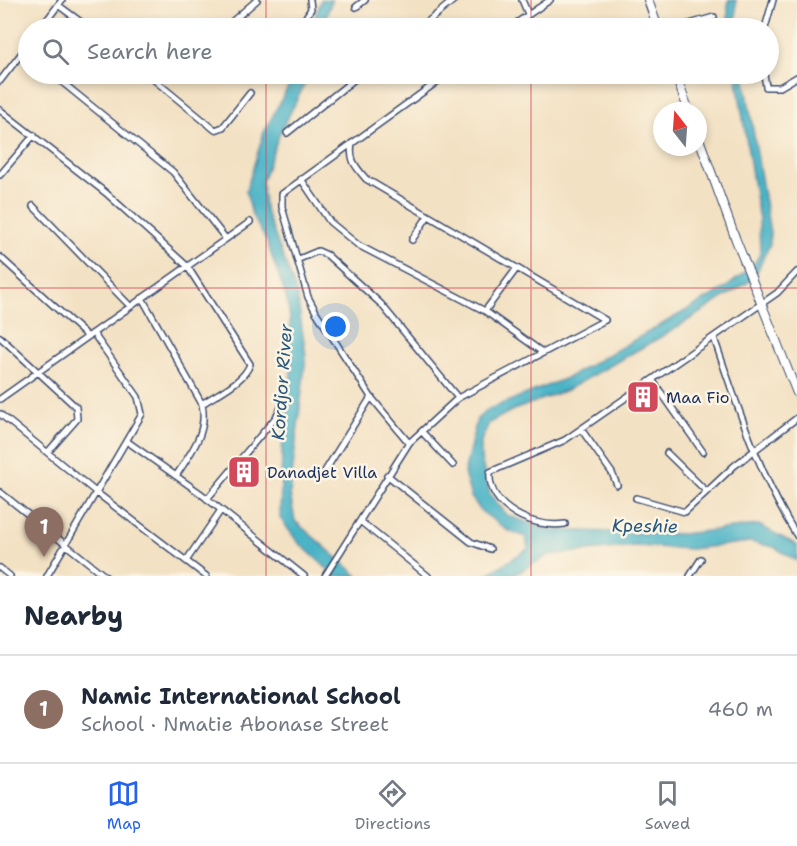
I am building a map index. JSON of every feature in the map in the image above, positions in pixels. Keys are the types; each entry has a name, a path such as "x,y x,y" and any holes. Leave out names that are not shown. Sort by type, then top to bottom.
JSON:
{"main road":[{"path":"648,0 654,18"},
{"path":"679,84 686,102"},
{"path":"705,156 797,393"}],"street":[{"path":"238,18 257,0"},
{"path":"305,18 311,9 310,0"},
{"path":"356,7 365,0"},
{"path":"432,18 454,0"},
{"path":"522,0 528,14"},
{"path":"523,18 550,0"},
{"path":"768,18 774,0"},
{"path":"48,18 60,2 78,18"},
{"path":"0,81 18,62"},
{"path":"764,84 769,88 780,87 797,77"},
{"path":"64,84 173,172 226,239"},
{"path":"159,84 215,130 223,127 250,93"},
{"path":"287,133 348,84"},
{"path":"409,443 371,397 308,297 281,202 282,194 301,179 434,84"},
{"path":"0,110 106,193 188,266 248,356 250,364 248,371 237,381 202,404"},
{"path":"0,175 34,135"},
{"path":"327,573 409,443 423,433 458,398 605,320 366,179 354,167 350,154 352,143"},
{"path":"301,179 330,222 358,245 485,311 543,352"},
{"path":"33,206 130,306"},
{"path":"412,240 428,216"},
{"path":"0,399 250,222"},
{"path":"299,260 318,252 327,255 381,304 458,398"},
{"path":"0,257 90,335 141,403 142,414 128,442 47,576"},
{"path":"485,311 518,268"},
{"path":"565,524 547,526 512,513 493,487 490,472 565,440 777,293 797,272"},
{"path":"142,298 202,404 204,427 176,476"},
{"path":"0,337 76,407 78,414 48,453"},
{"path":"714,338 754,450 797,536"},
{"path":"653,381 703,452"},
{"path":"207,499 276,417 281,408 284,386"},
{"path":"325,471 371,397"},
{"path":"0,414 97,493 206,576"},
{"path":"636,498 685,513 706,491 754,450 797,418"},
{"path":"581,429 612,472 617,485"},
{"path":"423,433 453,465"},
{"path":"128,442 207,499 304,576"},
{"path":"667,453 706,491"},
{"path":"387,476 471,542 490,549"},
{"path":"0,492 105,576"},
{"path":"186,561 221,510"},
{"path":"360,521 428,576"},
{"path":"690,576 701,559"},
{"path":"0,568 10,576"}],"water":[{"path":"321,0 332,0 326,18 315,18"},
{"path":"728,0 736,0 736,18 728,18"},
{"path":"290,84 305,84 279,135 262,182 265,209 297,294 306,356 290,494 295,521 358,576 335,576 297,541 280,518 282,449 291,373 290,318 286,296 266,240 252,215 246,191 264,132"},
{"path":"738,84 746,84 770,233 770,244 755,276 673,330 567,390 511,411 489,423 481,441 481,459 490,494 507,515 548,530 682,534 759,525 797,545 797,561 774,547 750,542 691,549 635,546 549,555 512,576 485,576 528,549 526,537 507,530 481,511 471,497 464,473 477,419 489,409 569,377 724,289 753,266 760,254 759,220"}],"place":[{"name":"Maa Fio","path":"643,397"},
{"name":"Danadjet Villa","path":"244,472"},
{"name":"Namic International School","path":"44,557"}],"water label":[{"name":"Kordjor River","path":"282,382"},
{"name":"Kpeshie","path":"645,526"}]}
